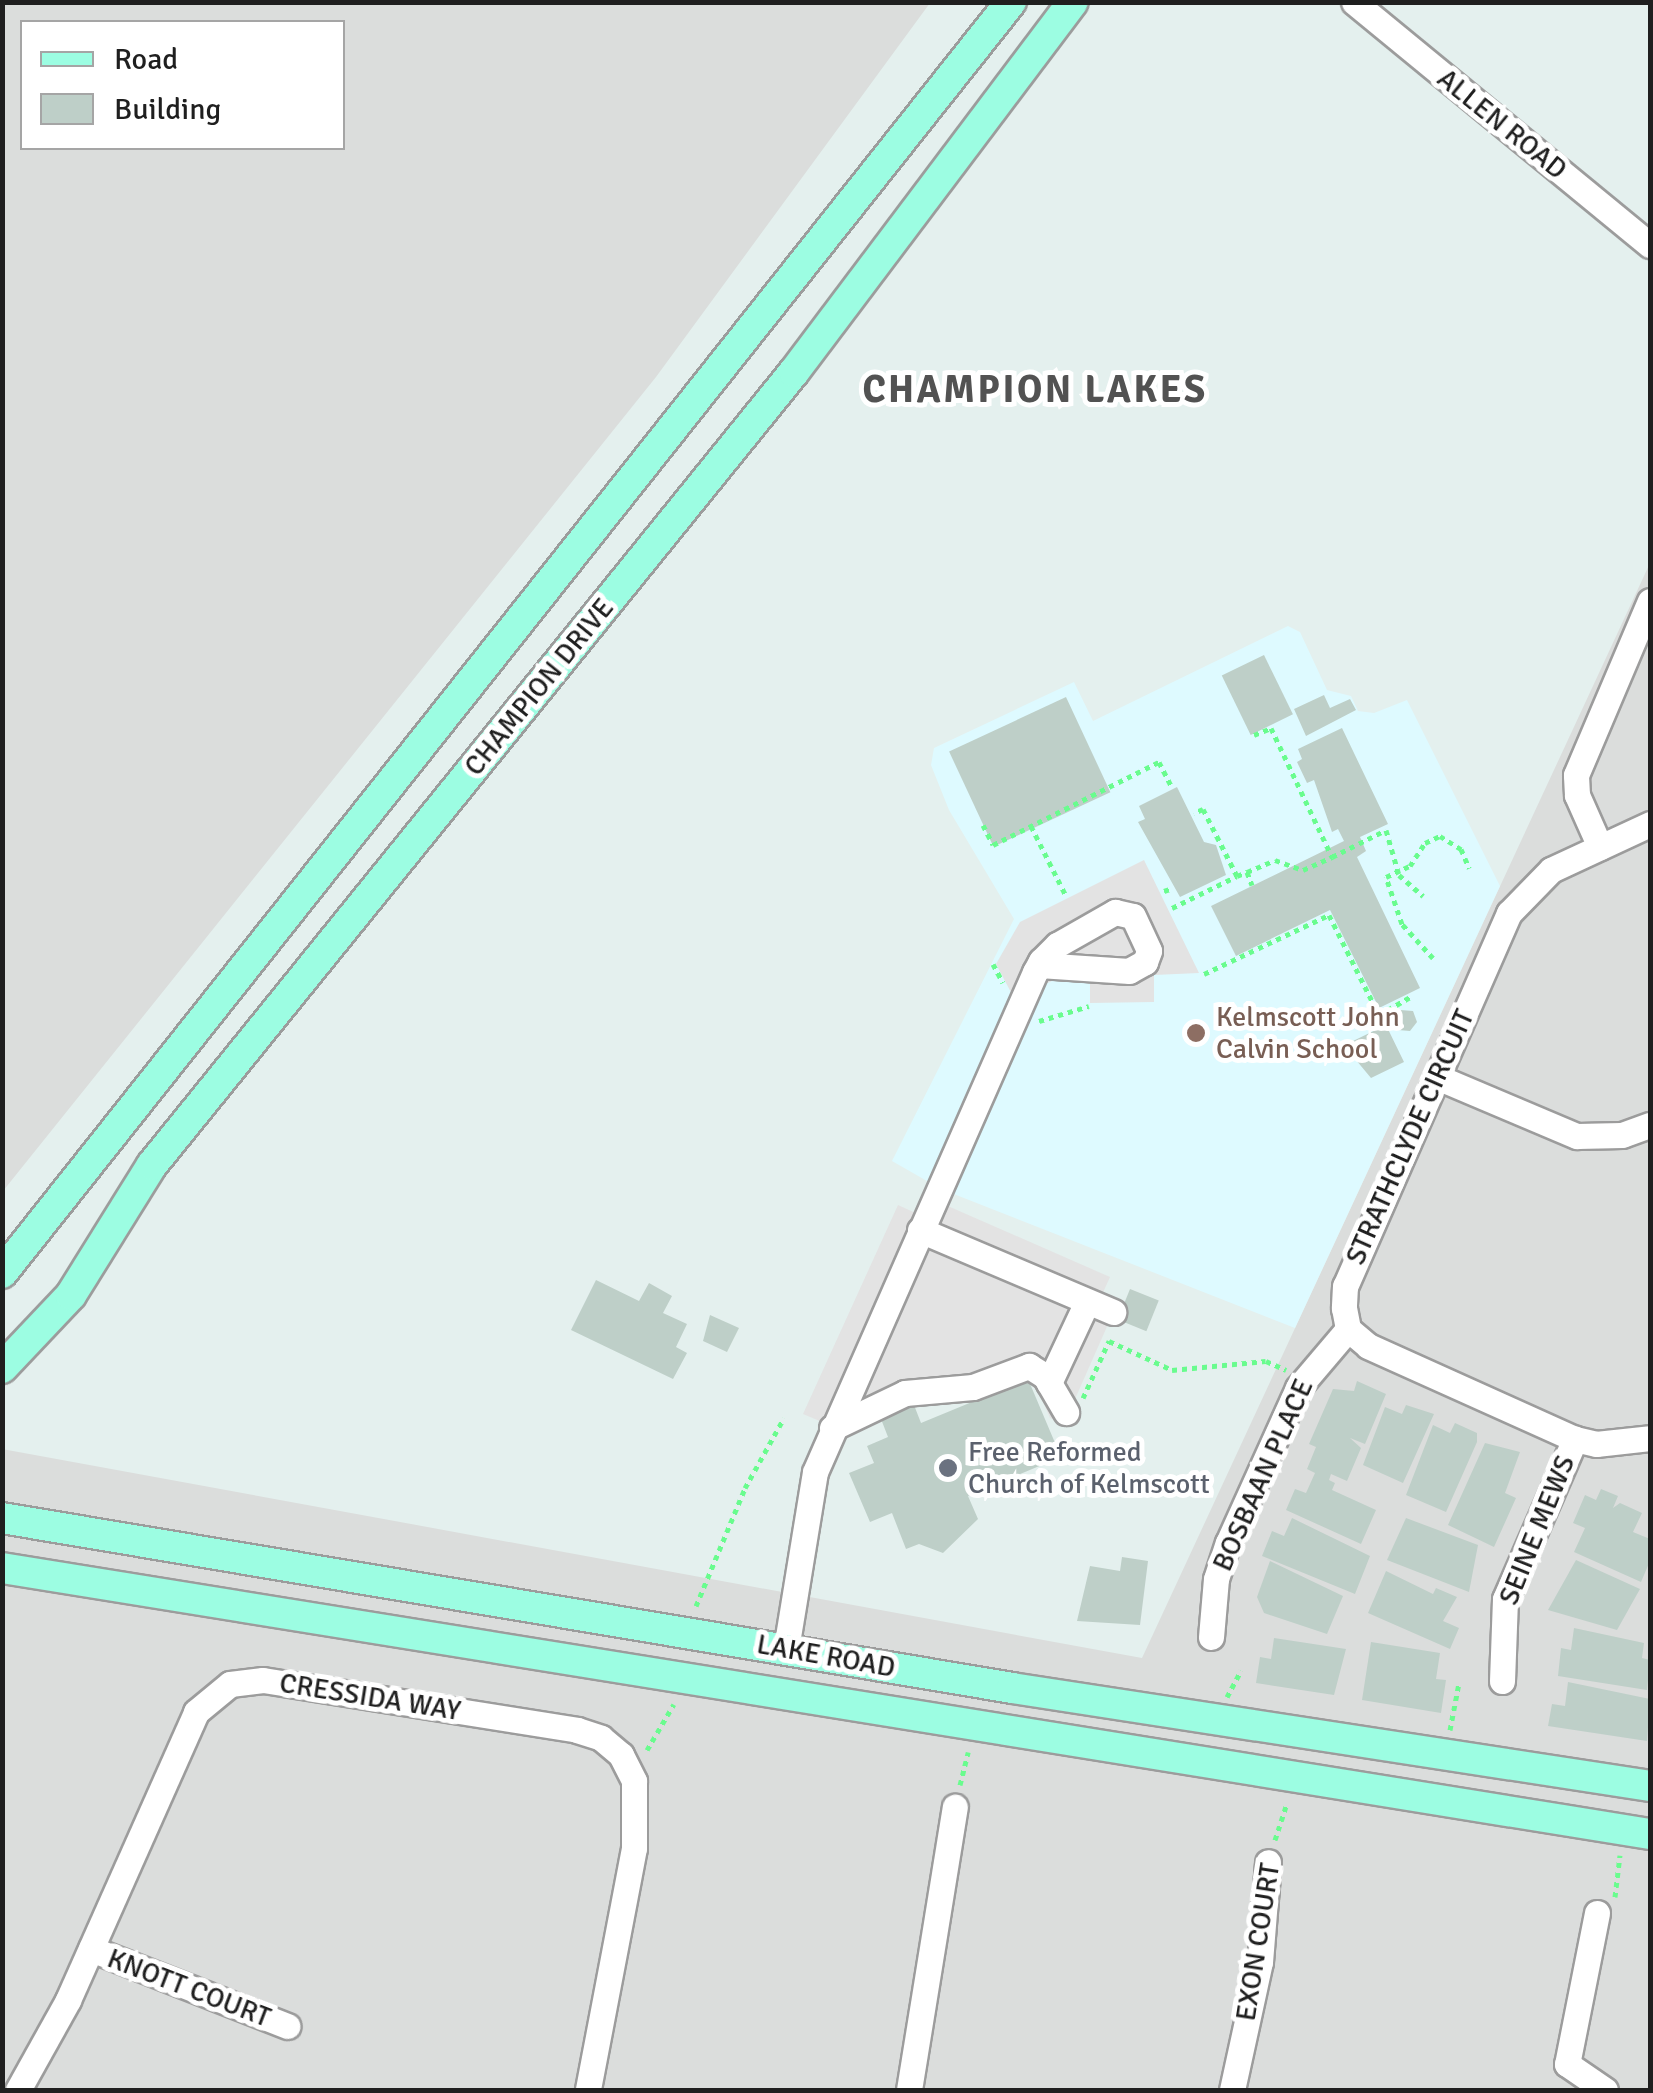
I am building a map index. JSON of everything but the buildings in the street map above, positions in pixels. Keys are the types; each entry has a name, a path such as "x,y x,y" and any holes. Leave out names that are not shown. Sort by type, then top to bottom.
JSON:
{"main road":[{"name":"CHAMPION DRIVE","path":"2,1273 1011,2"},
{"name":"CHAMPION DRIVE","path":"2,1368 71,1295 152,1165 794,372 1073,2"},
{"name":"LAKE ROAD","path":"2,1518 786,1649 1650,1786"},
{"name":"LAKE ROAD","path":"2,1568 1650,1834"},
{"path":"777,1695 786,1649"}],"street":[{"name":"ALLEN ROAD","path":"1354,2 1650,245"},
{"path":"1600,848 1577,796 1576,775 1650,601"},
{"name":"STRATHCLYDE CIRCUIT","path":"1348,1329 1344,1286 1509,913 1546,873 1650,824"},
{"path":"786,1649 810,1495 832,1428 1039,965"},
{"path":"1437,1076 1577,1136 1622,1135 1650,1126"},
{"path":"920,1230 1086,1304 1113,1312"},
{"path":"1050,1383 1086,1304"},
{"path":"1348,1329 1368,1346 1575,1439 1650,1438"},
{"name":"BOSBAAN PLACE","path":"1210,1637 1216,1580 1228,1543 1298,1388 1348,1329"},
{"path":"832,1428 905,1393 973,1388 1029,1366 1071,1406"},
{"name":"SEINE MEWS","path":"1502,1681 1504,1600 1575,1439"},
{"name":"CRESSIDA WAY","path":"18,2090 91,1949 196,1712 230,1684 263,1680 589,1733 612,1745 628,1767 636,1812 619,1951 588,2090"},
{"path":"909,2090 954,1807"},
{"name":"EXON COURT","path":"1232,2090 1260,1962 1268,1862"},
{"path":"1598,1913 1567,2064 1604,2090"},
{"name":"KNOTT COURT","path":"91,1949 287,2026"}],"path":[{"path":"1254,735 1271,728 1332,857"},
{"path":"983,825 992,844 1159,762 1172,787"},
{"path":"1194,813 1203,808 1236,876"},
{"path":"1030,826 1064,894"},
{"path":"1172,908 1275,860 1302,870 1386,830 1398,870 1423,896"},
{"path":"1432,958 1418,948 1389,898 1386,877 1440,836 1461,849 1468,868"},
{"path":"1247,872 1252,885"},
{"path":"1164,891 1173,888"},
{"path":"1204,974 1329,915 1379,1015 1410,997"},
{"path":"1023,1028 1089,1006"},
{"path":"1071,1406 1082,1401 1110,1341 1172,1370 1266,1361 1294,1374"},
{"path":"696,1606 746,1488 784,1418"},
{"path":"1226,1700 1240,1671"},
{"path":"1449,1735 1458,1684"},
{"path":"643,1757 676,1696"},
{"path":"954,1807 970,1743"},
{"name":"EXON COURT","path":"1268,1862 1289,1796"},
{"path":"1598,1913 1619,1893 1620,1847"}],"shaded area":[{"path":"3,2 930,3 656,377 3,1191"},
{"path":"1650,563 1650,2090 3,2090 2,1449 1142,1658"},
{"name":"Kelmscott John Calvin School","path":"1288,626 1300,632 1327,690 1351,696 1358,711 1374,713 1407,700 1500,886 1295,1328 941,1189 892,1161 1014,919 949,810 931,765 934,748 1074,682 1093,721"},
{"path":"1144,860 1199,973 1154,975 1154,1002 1090,1003 1090,976 1061,977 1014,998 996,964 1020,922"},
{"path":"941,1203 1110,1277 1101,1297 1117,1304 1064,1424 1050,1418 1031,1374 960,1401 935,1398 822,1422 803,1414 898,1205 933,1221"}],"place":[{"name":"Kelmscott John Calvin School","path":"1196,1033"},
{"name":"Free Reformed Church of Kelmscott","path":"948,1468"}],"district":[{"name":"CHAMPION LAKES","path":"1035,390"}]}
